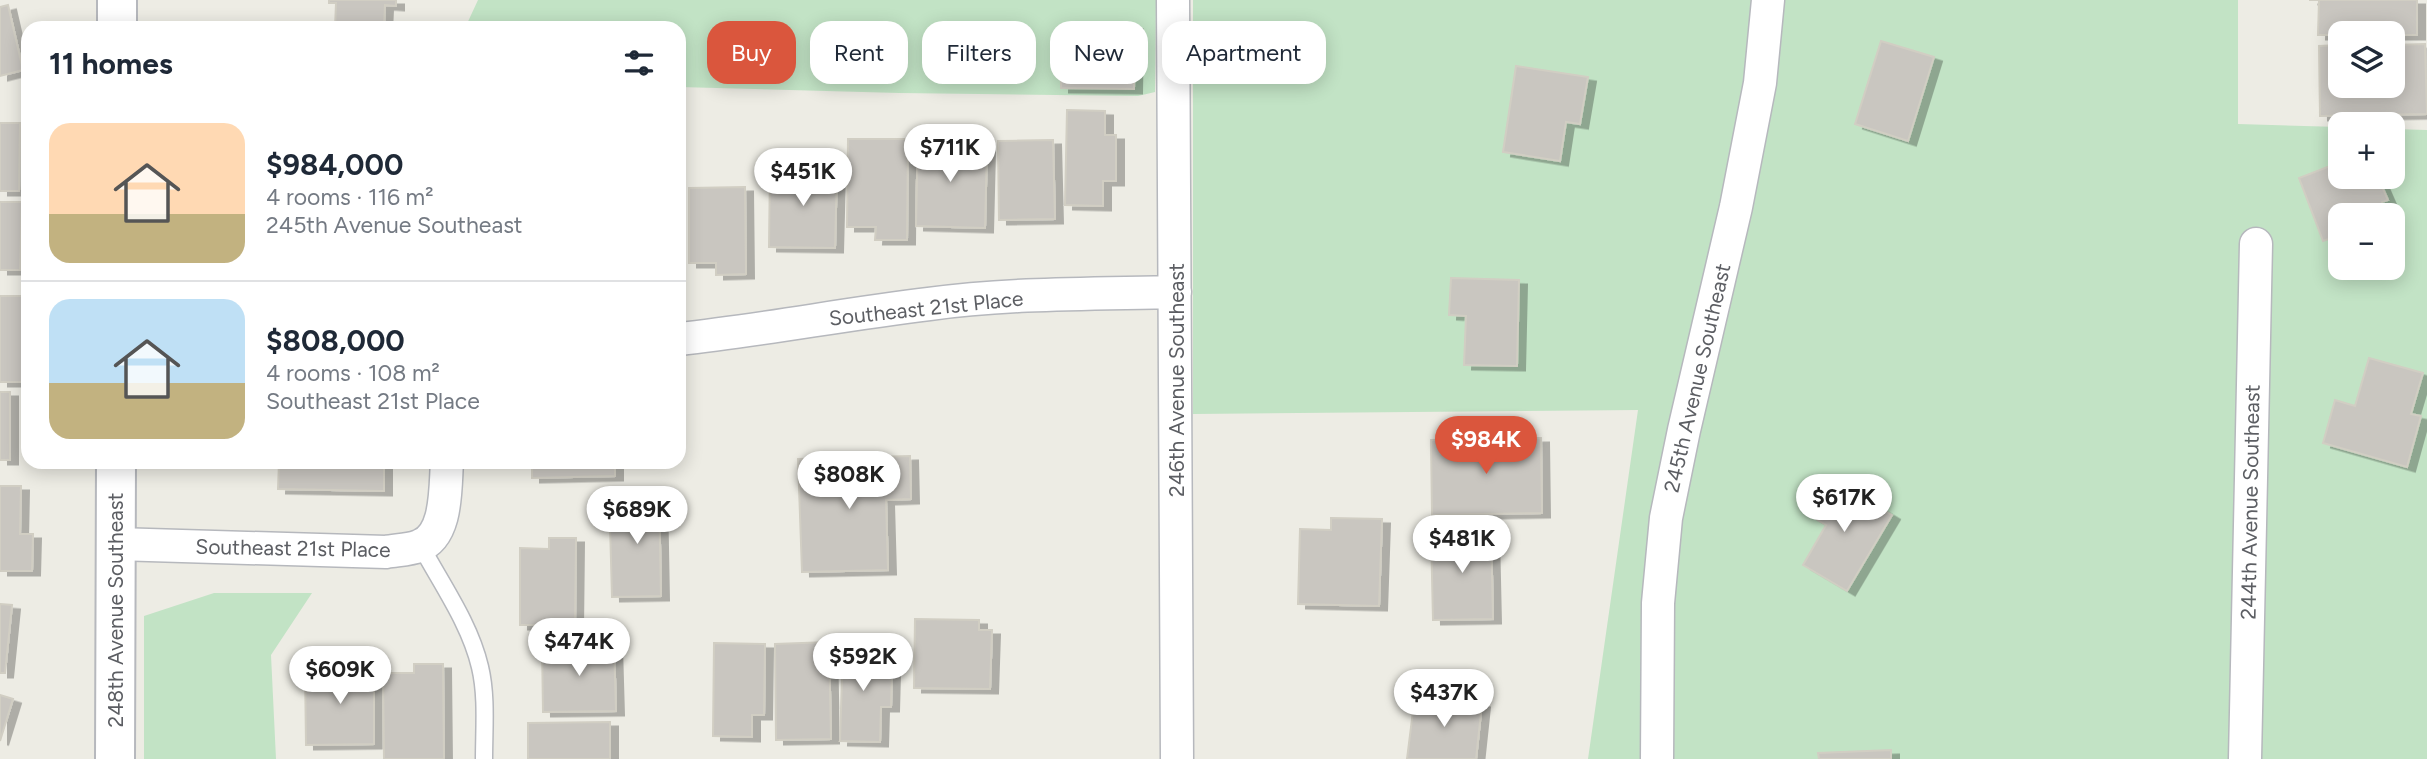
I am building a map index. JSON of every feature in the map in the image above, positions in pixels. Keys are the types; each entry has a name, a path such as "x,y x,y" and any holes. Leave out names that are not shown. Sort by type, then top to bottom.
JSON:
{"street":[{"path":"117,0 117,21"},
{"name":"246th Avenue Southeast","path":"1174,0 1177,759"},
{"name":"245th Avenue Southeast","path":"1657,759 1658,603 1666,518 1736,207 1760,82 1768,0"},
{"name":"244th Avenue Southeast","path":"2245,759 2256,244"},
{"name":"Southeast 21st Place","path":"686,338 931,303 1048,295 1175,292"},
{"name":"248th Avenue Southeast","path":"115,759 116,469"},
{"name":"Southeast 21st Place","path":"116,544 386,552 421,546 429,540 439,525 446,469"}],"lane":[{"path":"421,546 473,643 481,670 484,759"}],"green space":[{"path":"478,0 1156,0 1155,92 1138,96 686,87 686,21 468,21"},
{"path":"1193,0 2238,0 2238,124 2328,127 2328,189 2405,189 2405,129 2427,130 2427,759 1588,759 1638,410 1193,414 1193,84 1326,84 1326,21 1193,21"},
{"path":"214,593 312,593 271,655 276,759 144,759 144,616"}],"building":[{"path":"329,0 396,0 396,6 385,5 384,21 335,21 336,3 329,3"},
{"path":"2319,0 2417,0 2417,35 2405,35 2405,21 2328,21 2328,35 2318,35"},
{"path":"8,5 21,71 0,76 0,7"},
{"path":"1881,41 1934,57 1908,141 1855,124"},
{"path":"2425,44 2427,114 2328,112 2328,116 2320,116 2319,46 2328,46 2328,98 2405,98 2405,45"},
{"path":"1516,66 1588,77 1580,124 1566,122 1560,161 1503,152"},
{"path":"1061,84 1134,84 1134,89 1061,88"},
{"path":"1067,110 1105,111 1105,135 1116,135 1116,181 1103,181 1103,206 1065,205"},
{"path":"0,123 20,123 19,191 0,191"},
{"path":"918,132 946,132 946,147 987,147 985,228 916,226"},
{"path":"848,139 908,139 907,240 875,240 876,227 847,227"},
{"path":"1053,140 1055,219 999,220 998,141"},
{"path":"2328,167 2328,189 2383,189 2388,200 2382,203 2328,203 2328,239 2323,241 2299,178"},
{"path":"770,168 837,169 835,248 769,247"},
{"path":"745,187 746,274 716,275 716,263 689,263 689,188"},
{"path":"0,202 21,202 20,270 0,270"},
{"path":"1451,278 1519,280 1517,366 1464,365 1466,316 1449,315"},
{"path":"0,296 21,296 21,382 0,382"},
{"path":"2369,358 2423,373 2411,414 2421,416 2407,467 2323,443 2335,400 2355,406"},
{"path":"0,392 10,392 10,460 0,460"},
{"path":"1541,438 1542,513 1432,515 1431,440"},
{"path":"910,456 911,499 886,500 888,570 802,572 798,459"},
{"path":"279,469 384,469 384,491 278,489"},
{"path":"532,469 615,469 615,476 532,478"},
{"path":"1831,479 1892,515 1847,591 1803,565 1826,525 1809,515"},
{"path":"0,486 21,486 20,534 33,534 32,571 0,571"},
{"path":"659,490 661,596 612,597 610,525 619,524 618,491"},
{"path":"1331,518 1382,519 1379,606 1298,604 1300,529 1331,530"},
{"path":"1491,530 1493,619 1433,620 1431,532"},
{"path":"549,538 576,538 575,625 520,625 520,548 549,549"},
{"path":"0,604 12,605 5,673 0,673"},
{"path":"915,619 979,620 979,630 992,630 990,689 914,688"},
{"path":"829,642 831,739 776,740 775,644"},
{"path":"614,643 616,711 543,712 542,644"},
{"path":"714,643 765,644 764,715 752,715 752,737 713,736"},
{"path":"843,645 881,646 881,670 892,670 891,707 881,707 880,742 840,741"},
{"path":"414,664 443,664 444,759 384,759 383,673 414,673"},
{"path":"305,667 374,667 374,744 306,745"},
{"path":"0,695 13,699 0,741"},
{"path":"1415,695 1482,703 1476,759 1407,759"},
{"path":"610,722 610,759 528,759 528,723"},
{"path":"1891,750 1891,759 1819,759 1818,753"}]}
